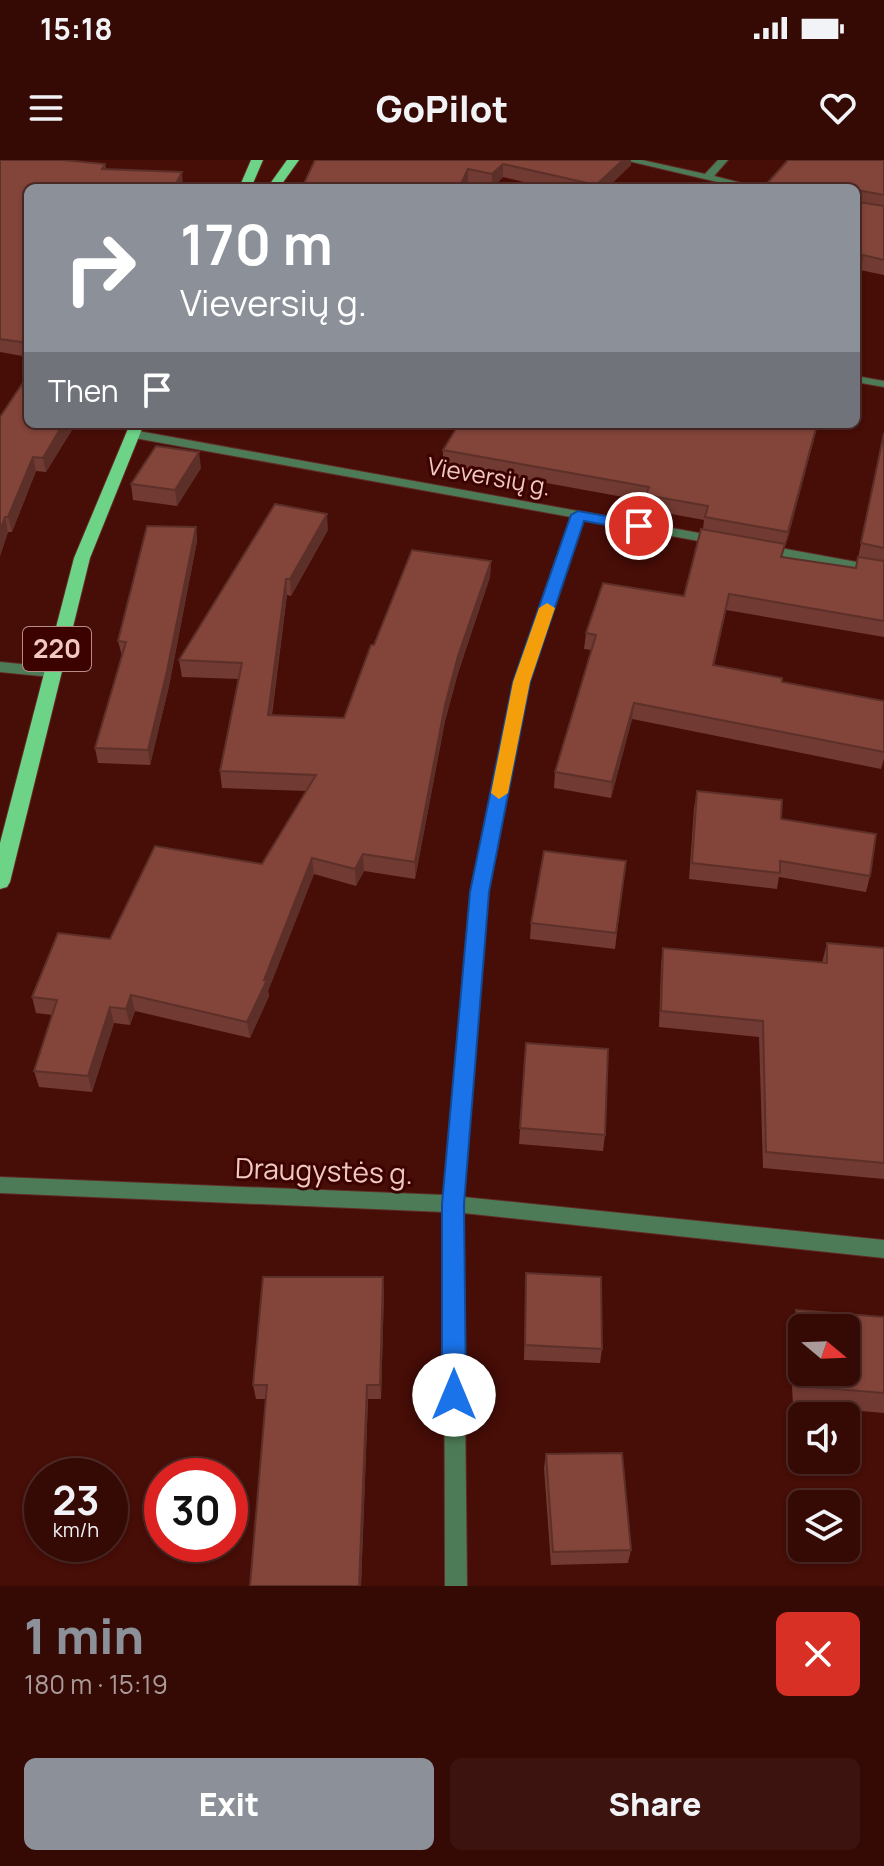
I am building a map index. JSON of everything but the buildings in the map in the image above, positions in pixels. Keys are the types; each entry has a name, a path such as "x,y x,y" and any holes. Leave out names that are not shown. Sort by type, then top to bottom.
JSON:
{"main road":[{"path":"247,184 257,160"},
{"path":"276,184 293,160"},
{"name":"220","path":"0,882 82,558 135,429"}],"street":[{"path":"629,160 739,184"},
{"path":"708,177 723,160"},
{"path":"860,380 884,384"},
{"name":"Vieversių g.","path":"135,429 731,543"},
{"path":"456,1586 453,1204 479,892 522,682 578,515"},
{"path":"746,546 884,571"},
{"path":"0,667 51,672"},
{"name":"Draugystės g.","path":"0,1185 453,1204 884,1249"}],"slow traffic":[{"path":"499,793 522,682 547,608"}],"route":[{"path":"454,1395 453,1204 479,892 522,682 578,515 639,526"}]}
